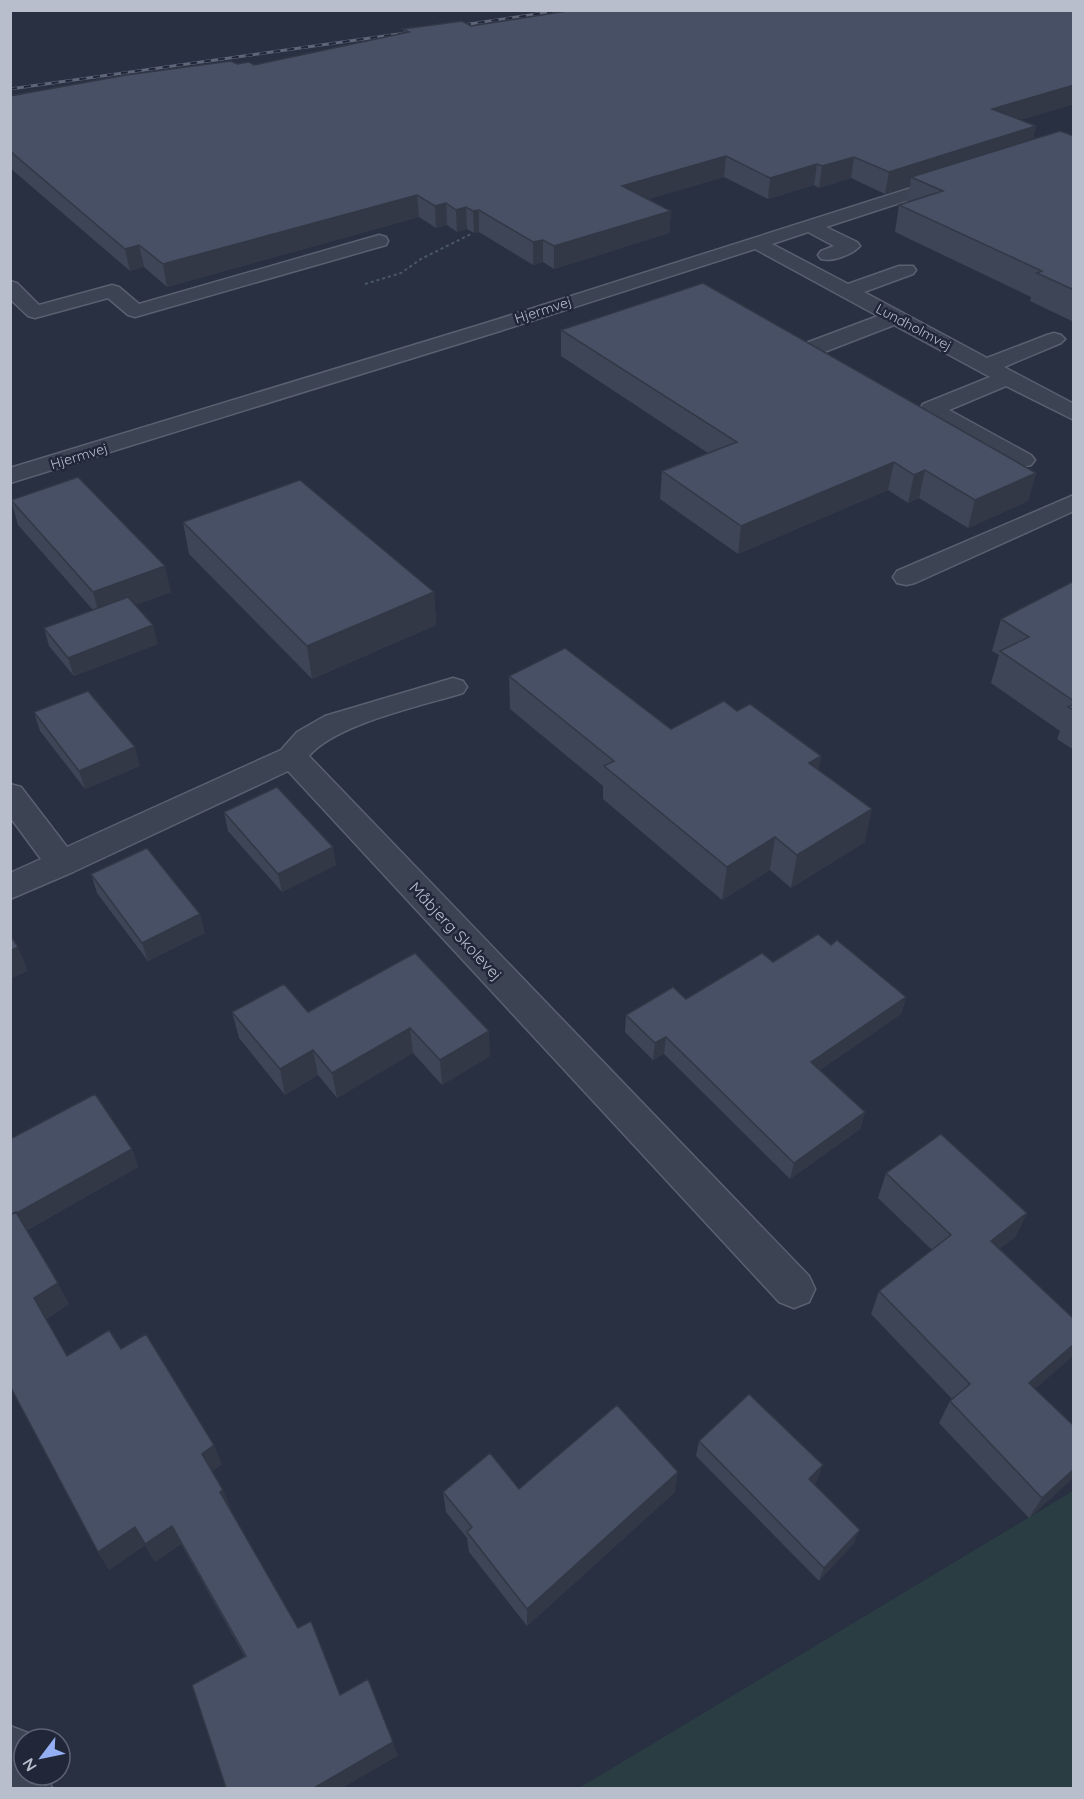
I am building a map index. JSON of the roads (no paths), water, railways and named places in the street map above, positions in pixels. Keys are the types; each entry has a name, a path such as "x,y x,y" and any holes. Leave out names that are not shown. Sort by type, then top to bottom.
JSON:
{"street":[{"name":"Hjermvej","path":"10,476 493,327 966,175"},
{"path":"808,225 850,246 828,255"},
{"path":"10,287 35,312 112,291 135,311 379,241"},
{"name":"Lundholmvej","path":"755,242 1074,413"},
{"path":"848,291 906,270"},
{"path":"806,351 895,317"},
{"path":"986,366 1054,339"},
{"path":"1008,378 931,408 1023,460"},
{"path":"906,577 1074,502"},
{"path":"10,887 292,758 307,739 334,723 453,687"},
{"name":"Måbjerg Skolevej","path":"292,758 794,1289"},
{"path":"10,794 62,864"},
{"path":"10,1751 26,1788"}],"railway":[{"path":"450,27 564,10"},
{"path":"10,89 420,31"}]}
